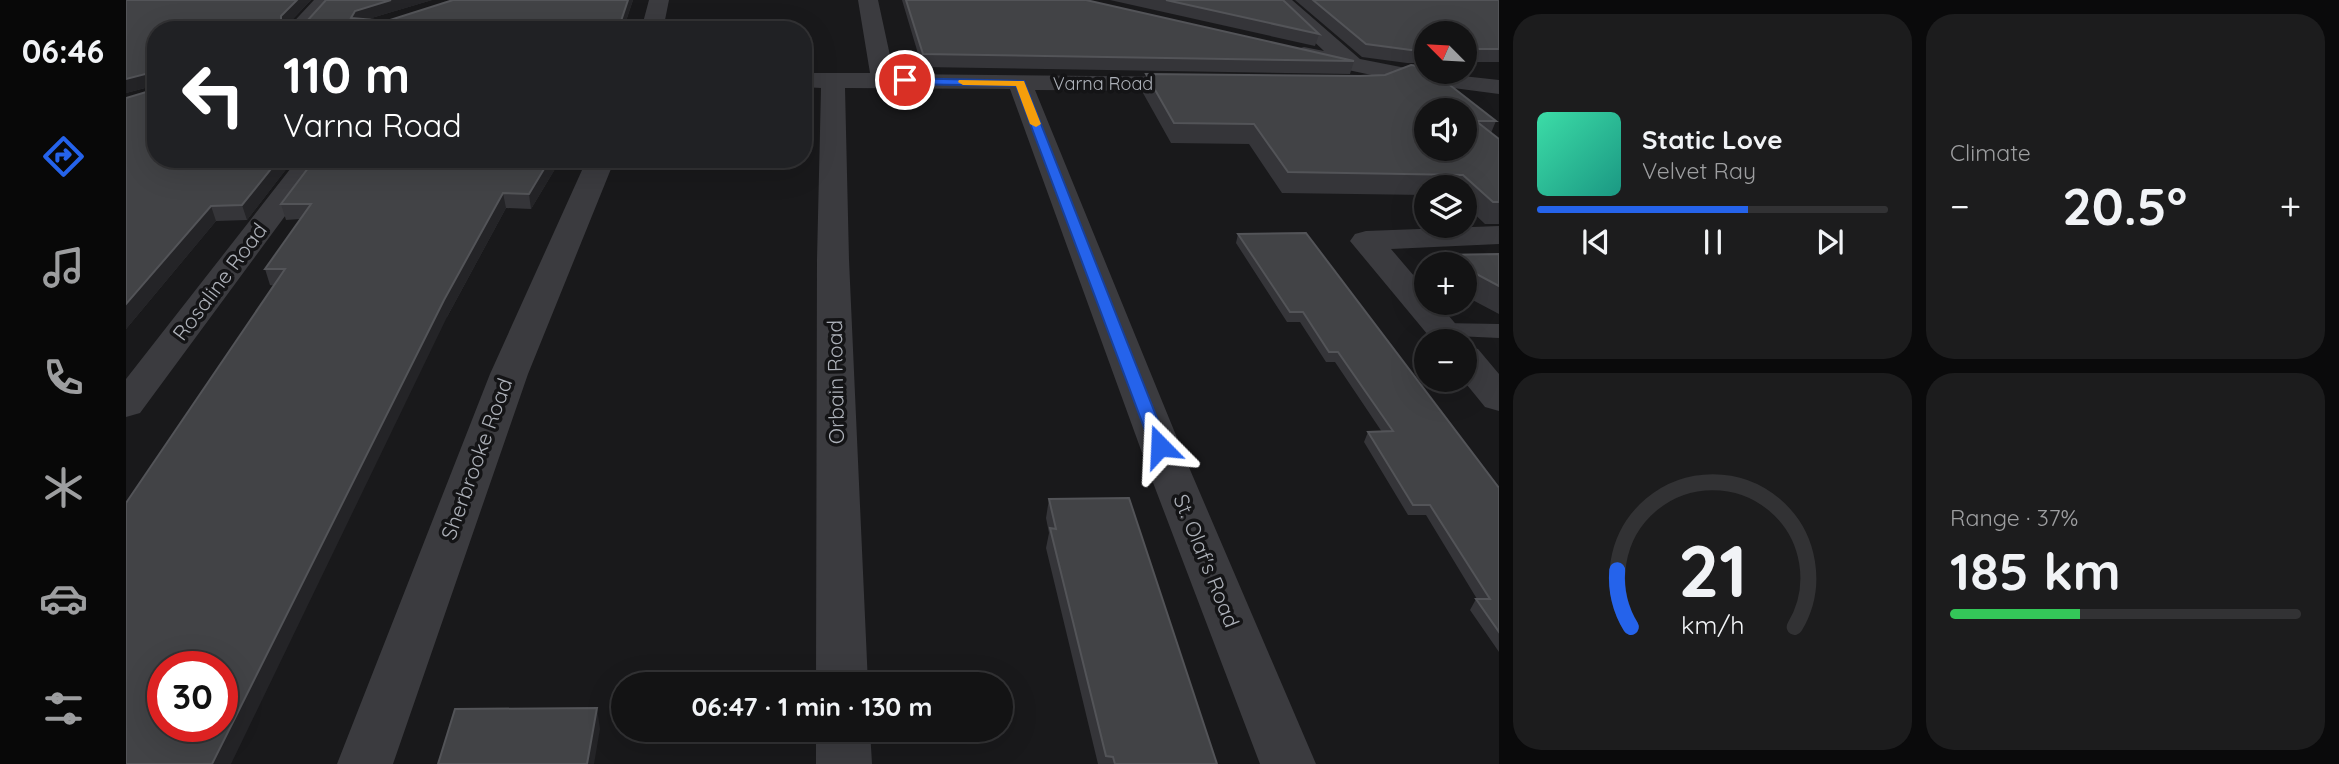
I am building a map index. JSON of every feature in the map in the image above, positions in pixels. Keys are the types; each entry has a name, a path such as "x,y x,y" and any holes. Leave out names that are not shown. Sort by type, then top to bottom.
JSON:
{"street":[{"path":"306,21 326,0"},
{"path":"654,21 659,0"},
{"path":"867,0 883,80"},
{"path":"1280,0 1347,75"},
{"path":"1287,50 1347,75 1378,84 1400,74 1497,86"},
{"name":"Varna Road","path":"818,80 1222,84"},
{"name":"Orbain Road","path":"818,80 834,273 842,672"},
{"name":"St. Olaf's Road","path":"1020,83 1170,472 1288,764"},
{"name":"Rosaline Road","path":"126,405 306,168"},
{"name":"Sherbrooke Road","path":"365,764 509,374 597,168"},
{"path":"1441,329 1366,241 1499,235"},
{"path":"1477,372 1499,399"},
{"path":"843,742 844,764"}],"lane":[{"path":"1477,337 1499,331"}],"building":[{"path":"126,0 297,0 281,16 281,20 308,20 326,0 391,0 355,11 351,18 387,21 147,21 147,74 126,79"},
{"path":"453,0 628,0 621,21 387,21"},
{"path":"906,0 1086,0 1354,61 923,54"},
{"path":"1166,0 1283,0 1319,34"},
{"path":"1313,0 1499,0 1499,49 1477,49 1477,21 1414,21 1414,50 1366,44"},
{"path":"1414,65 1414,84 1448,84 1466,98 1414,98 1414,161 1477,161 1477,122 1499,139 1499,202 1493,202 1477,188 1477,175 1288,172 1254,124 1174,123 1146,74 1385,75"},
{"path":"147,92 147,168 272,168 242,205 211,206 126,304 126,98"},
{"path":"1477,106 1496,121 1477,121"},
{"path":"308,168 545,168 529,194 503,193 444,300 238,712 238,651 147,651 147,742 223,742 212,764 126,764 126,503 285,269 265,269 311,204 281,204"},
{"path":"1306,233 1414,376 1414,392 1426,392 1499,488 1499,632 1476,599 1490,599 1430,505 1413,505 1368,432 1393,431 1338,352 1329,352 1303,312 1290,312 1238,234"},
{"path":"1477,254 1499,254 1499,286 1477,274"},
{"path":"1129,498 1217,764 1115,764 1113,757 1106,756 1050,528 1056,529 1049,499"},
{"path":"597,708 587,764 438,764 455,709"}],"slow traffic":[{"path":"963,82 1020,83 1036,124"}],"route":[{"path":"905,80 1020,83 1160,446"}]}
